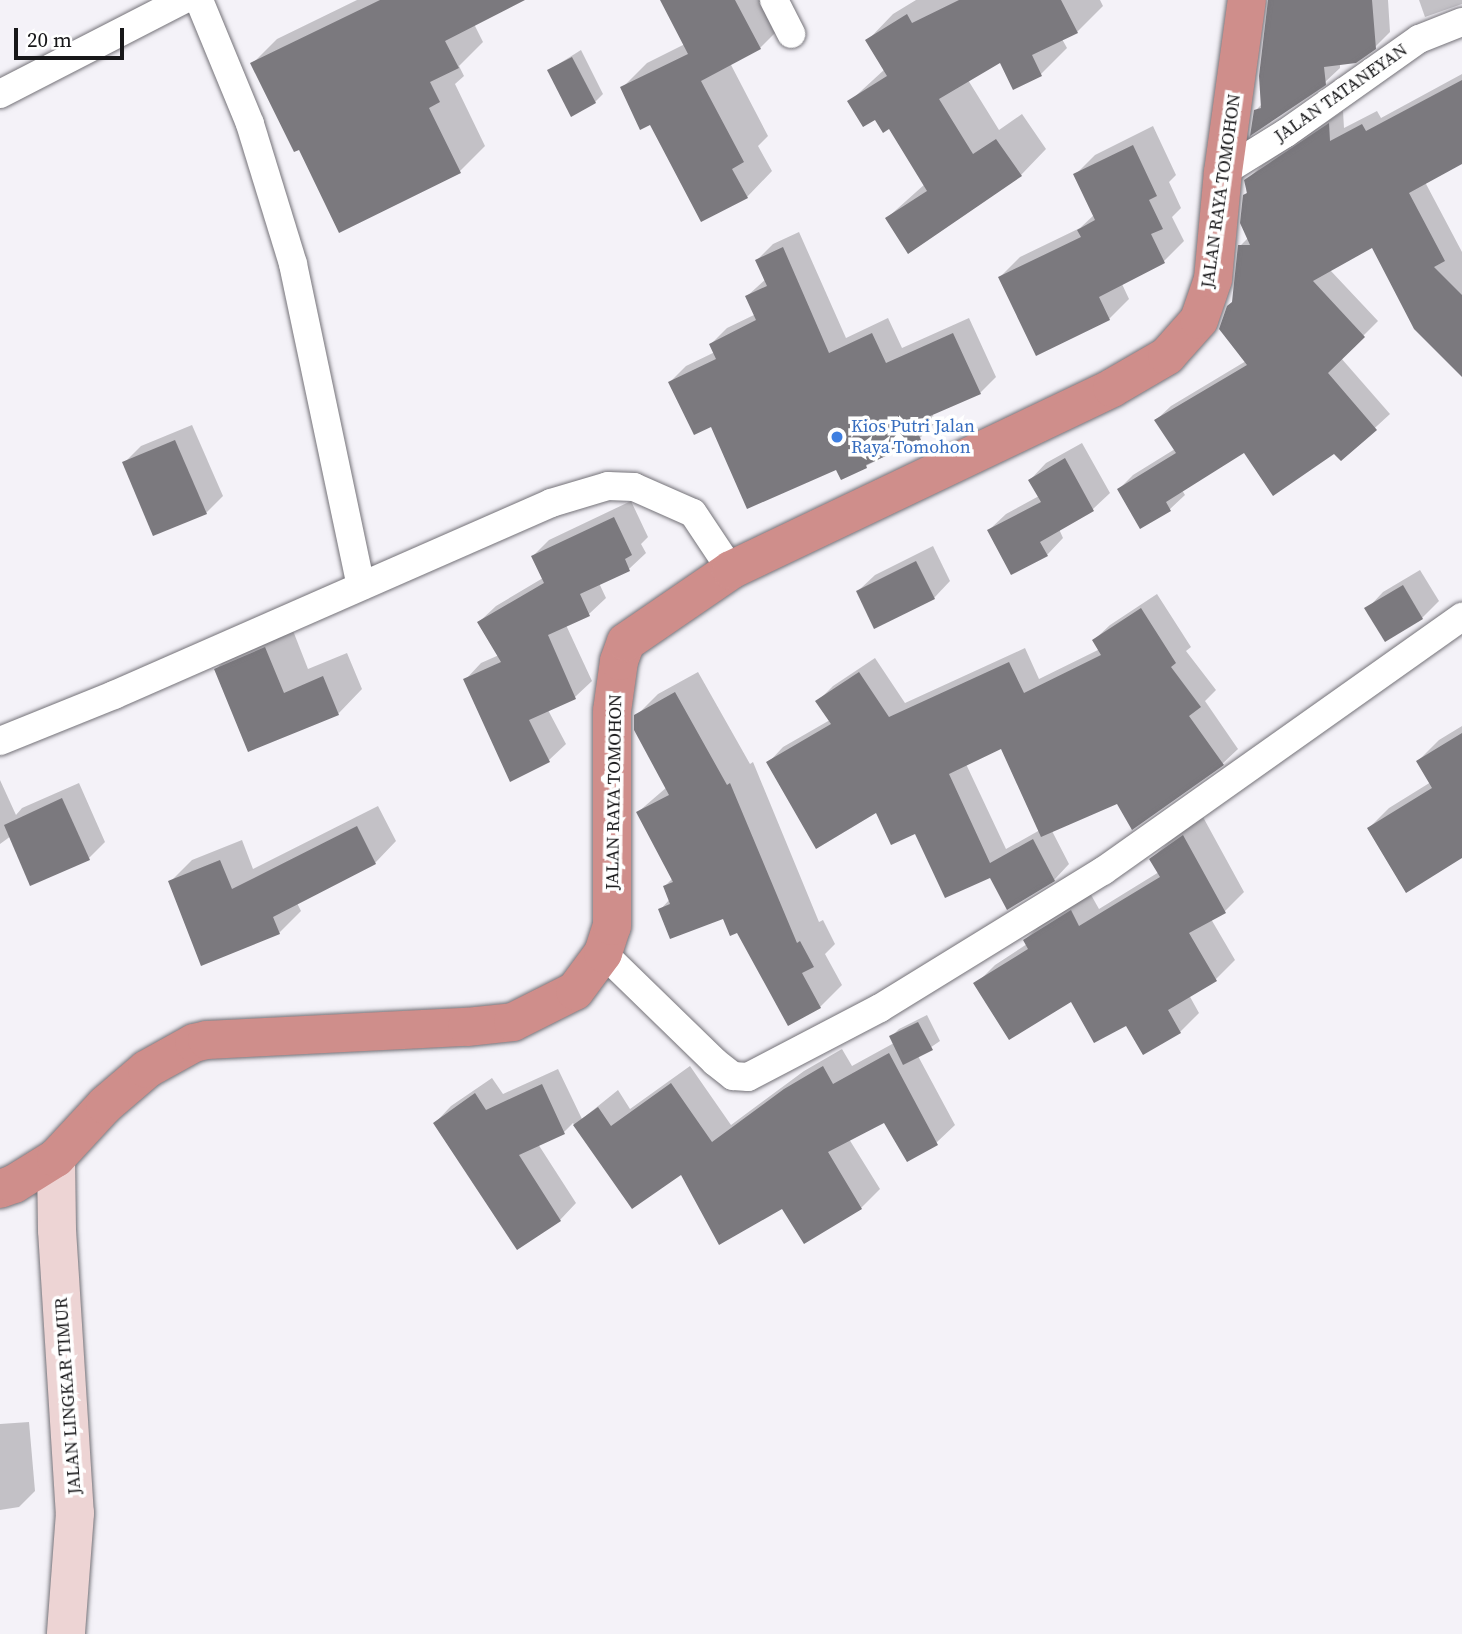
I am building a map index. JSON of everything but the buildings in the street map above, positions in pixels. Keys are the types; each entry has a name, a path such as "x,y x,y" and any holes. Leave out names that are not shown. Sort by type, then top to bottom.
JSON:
{"highway":[{"name":"JALAN RAYA TOMOHON","path":"0,1189 55,1158 105,1105 148,1069 194,1044 207,1040 467,1027 513,1022 575,991 603,954 612,926 612,711 619,661 626,642 732,570 1112,388 1167,356 1199,320 1213,279 1223,172 1247,0"}],"main road":[{"name":"JALAN LINGKAR TIMUR","path":"55,1158 75,1513 66,1634"}],"street":[{"path":"0,94 183,0"},
{"path":"200,0 250,124 293,264 361,586"},
{"path":"774,0 791,34"},
{"name":"JALAN TATANEYAN","path":"1223,172 1286,133 1419,39 1462,22"},
{"path":"0,741 114,695 551,503 608,486 634,487 692,513 732,570"},
{"path":"603,954 715,1062 733,1076 748,1077 880,1008 1103,871 1462,617"}],"place":[{"name":"Kios Putri Jalan Raya Tomohon","path":"837,437"}]}
